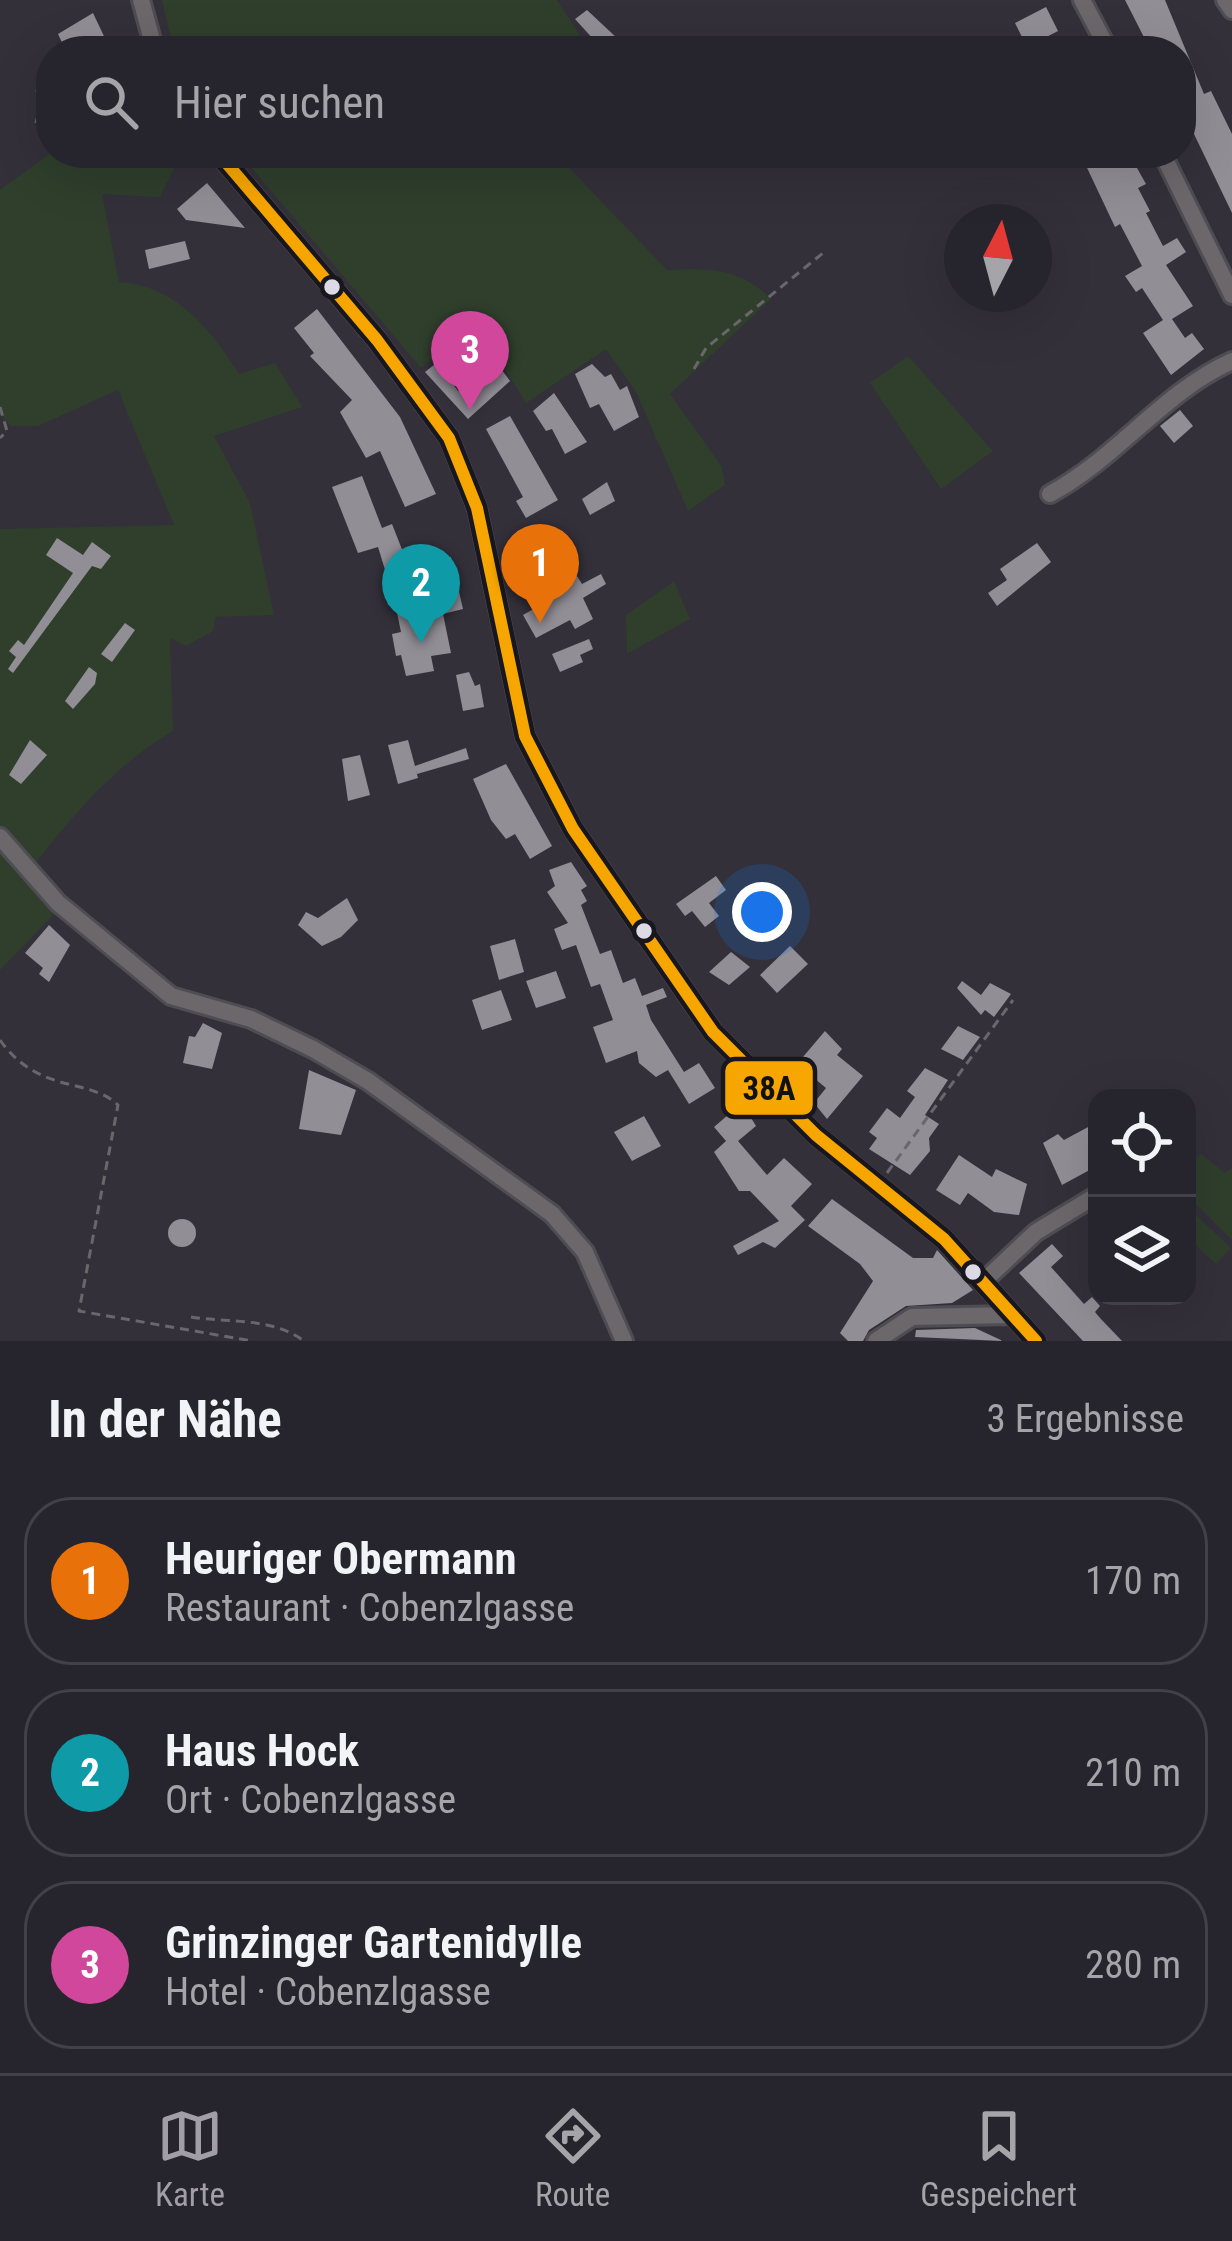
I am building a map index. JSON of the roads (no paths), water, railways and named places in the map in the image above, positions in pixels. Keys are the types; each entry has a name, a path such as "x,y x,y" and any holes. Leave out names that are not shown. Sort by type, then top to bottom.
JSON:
{"street":[{"path":"141,0 151,36"},
{"path":"1082,0 1101,36"},
{"path":"1225,0 1232,10"},
{"path":"231,168 377,340 449,438 477,508 525,736 562,813 713,1032 790,1112 944,1239 1036,1341"},
{"path":"1169,168 1232,295"},
{"path":"1050,494 1111,452 1194,381 1232,361"},
{"path":"0,837 58,903 171,996 251,1019 313,1049 368,1082 552,1214 592,1264 624,1341"},
{"path":"984,1281 1036,1232 1094,1197"},
{"path":"876,1341 912,1317 1012,1315"}],"place":[{"name":"Grinzinger Gartenidylle","path":"470,410"},
{"name":"Heuriger Obermann","path":"540,623"},
{"name":"Haus Hock","path":"421,643"}]}
